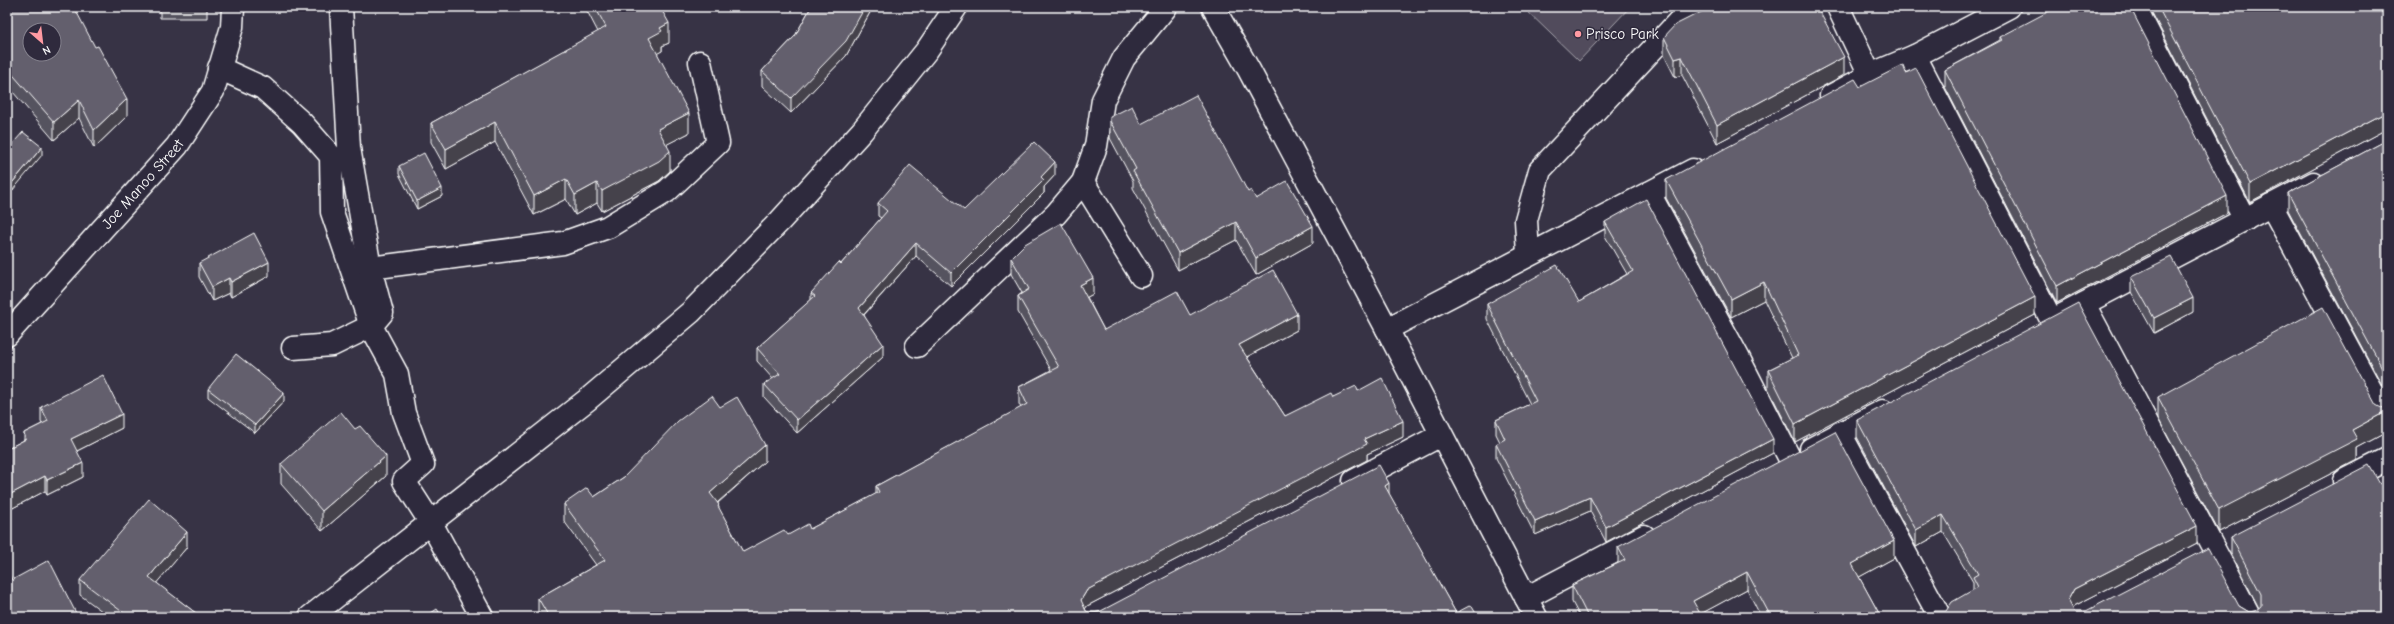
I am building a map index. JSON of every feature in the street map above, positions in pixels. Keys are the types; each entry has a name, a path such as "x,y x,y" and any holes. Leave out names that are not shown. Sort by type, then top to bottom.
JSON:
{"street":[{"name":"Joe Manoo Street","path":"7,335 177,146 213,91 232,27 233,7"},
{"path":"293,348 332,345 371,326 382,313 370,268 349,148 341,7"},
{"path":"310,617 587,400 691,312 780,221 862,131 927,50 956,7"},
{"path":"917,346 1056,214 1083,182 1096,146 1102,100 1124,58 1166,7"},
{"path":"1213,7 1249,70 1387,329 1531,608 1665,525"},
{"path":"1528,254 1526,220 1540,170 1692,7"},
{"path":"1838,7 1870,74"},
{"path":"2135,7 2245,220"},
{"path":"1814,104 1870,74 1915,56 2006,8"},
{"path":"1915,56 2052,321"},
{"path":"370,268 563,243 608,226 667,190 718,143 700,62"},
{"path":"219,68 263,88 302,123 330,156 332,212 371,326 397,374 404,413 423,464 404,481 431,523 482,617"},
{"path":"1387,329 1528,254 1711,160"},
{"path":"2031,332 2334,172"},
{"path":"1083,182 1141,276"},
{"path":"1649,193 1738,357 1790,459"},
{"path":"2271,205 2387,420"},
{"path":"2084,304 2221,544 2250,617"},
{"path":"1770,470 1904,400"},
{"path":"1840,433 1940,617"},
{"path":"1337,489 1441,435"},
{"path":"2327,490 2387,459"},
{"path":"2193,559 2221,544"}],"shaded area":[{"name":"Prisco Park","path":"1523,7 1630,7 1579,61"}],"building":[{"path":"8,7 74,7 95,47 98,46 127,99 94,130 79,100 54,122 7,68"},
{"path":"595,7 632,7 635,11 643,7 660,7 669,23 660,28 662,31 649,38 689,113 658,129 670,151 659,161 602,191 597,183 575,195 566,179 534,196 495,122 446,149 431,123 606,27"},
{"path":"811,7 865,7 846,41 791,98 762,71 795,36"},
{"path":"1711,7 1817,7 1844,57 1717,125 1682,57 1675,59 1664,37 1675,25"},
{"path":"2057,7 2130,7 2227,196 2057,286 1945,70 2002,40 2000,37"},
{"path":"2158,7 2387,7 2387,114 2381,115 2250,184"},
{"path":"1903,65 1906,73 1916,68 2035,297 1795,424 1768,370 1798,355 1764,282 1731,299 1666,180 1855,79 1860,87"},
{"path":"1196,95 1248,192 1251,190 1256,199 1287,181 1313,226 1256,258 1236,222 1178,253 1133,171 1136,169 1110,121 1110,117 1132,106 1141,124"},
{"path":"23,132 42,147 7,189 7,150"},
{"path":"2387,140 2387,377 2288,193"},
{"path":"1034,142 1055,162 1041,177 1044,180 951,273 916,243 859,308 883,344 797,420 764,384 780,374 757,348 815,296 811,293 839,262 841,264 887,211 878,203 910,165 964,210"},
{"path":"424,153 442,188 417,201 399,166"},
{"path":"1646,199 1773,439 1606,527 1590,497 1535,521 1496,444 1505,439 1496,420 1536,401 1487,304 1557,265 1579,302 1633,271 1605,222"},
{"path":"1061,223 1093,278 1080,285 1104,330 1177,291 1190,315 1273,270 1297,314 1239,345 1285,416 1331,393 1333,397 1356,386 1358,391 1382,378 1403,421 1364,439 1367,444 1087,590 1081,600 1086,611 1092,613 1099,612 1379,465 1389,483 1385,486 1456,613 1471,605 1478,617 549,617 538,598 605,560 564,504 587,488 594,497 624,477 678,421 712,396 720,407 737,397 765,445 710,493 719,505 718,506 743,552 784,530 788,535 808,524 810,529 879,492 876,486 1027,404 1019,387 1059,367 1018,296 1029,289 1011,258 1025,244"},
{"path":"254,233 269,262 231,282 229,278 212,287 199,263"},
{"path":"2171,257 2193,298 2154,318 2131,277"},
{"path":"2078,303 2197,526 2074,589 2068,600 2074,611 2086,611 2208,548 2239,606 2249,612 2255,611 2261,606 2261,594 2231,537 2369,465 2380,484 2387,480 2387,617 1924,617 1935,611 1946,611 1952,602 1978,587 1973,577 1978,574 1943,515 1916,530 1857,420"},
{"path":"2323,307 2376,405 2387,411 2352,430 2357,439 2219,510 2158,397"},
{"path":"236,354 284,393 255,425 208,389"},
{"path":"103,375 122,414 71,439 83,463 47,480 45,476 7,496 7,449 26,439 24,433 48,421 41,407"},
{"path":"341,412 355,429 360,426 386,456 322,511 281,464"},
{"path":"1835,432 1894,541 1852,564 1881,617 1771,617 1747,572 1693,601 1702,617 1588,617 1572,585 1625,560 1618,547"},
{"path":"149,499 187,532 149,577 201,617 129,617 80,580"},
{"path":"49,560 78,617 7,617 7,570 12,580"},
{"path":"437,609 442,617 425,617"}],"place":[{"name":"Prisco Park","path":"1578,34"}]}
